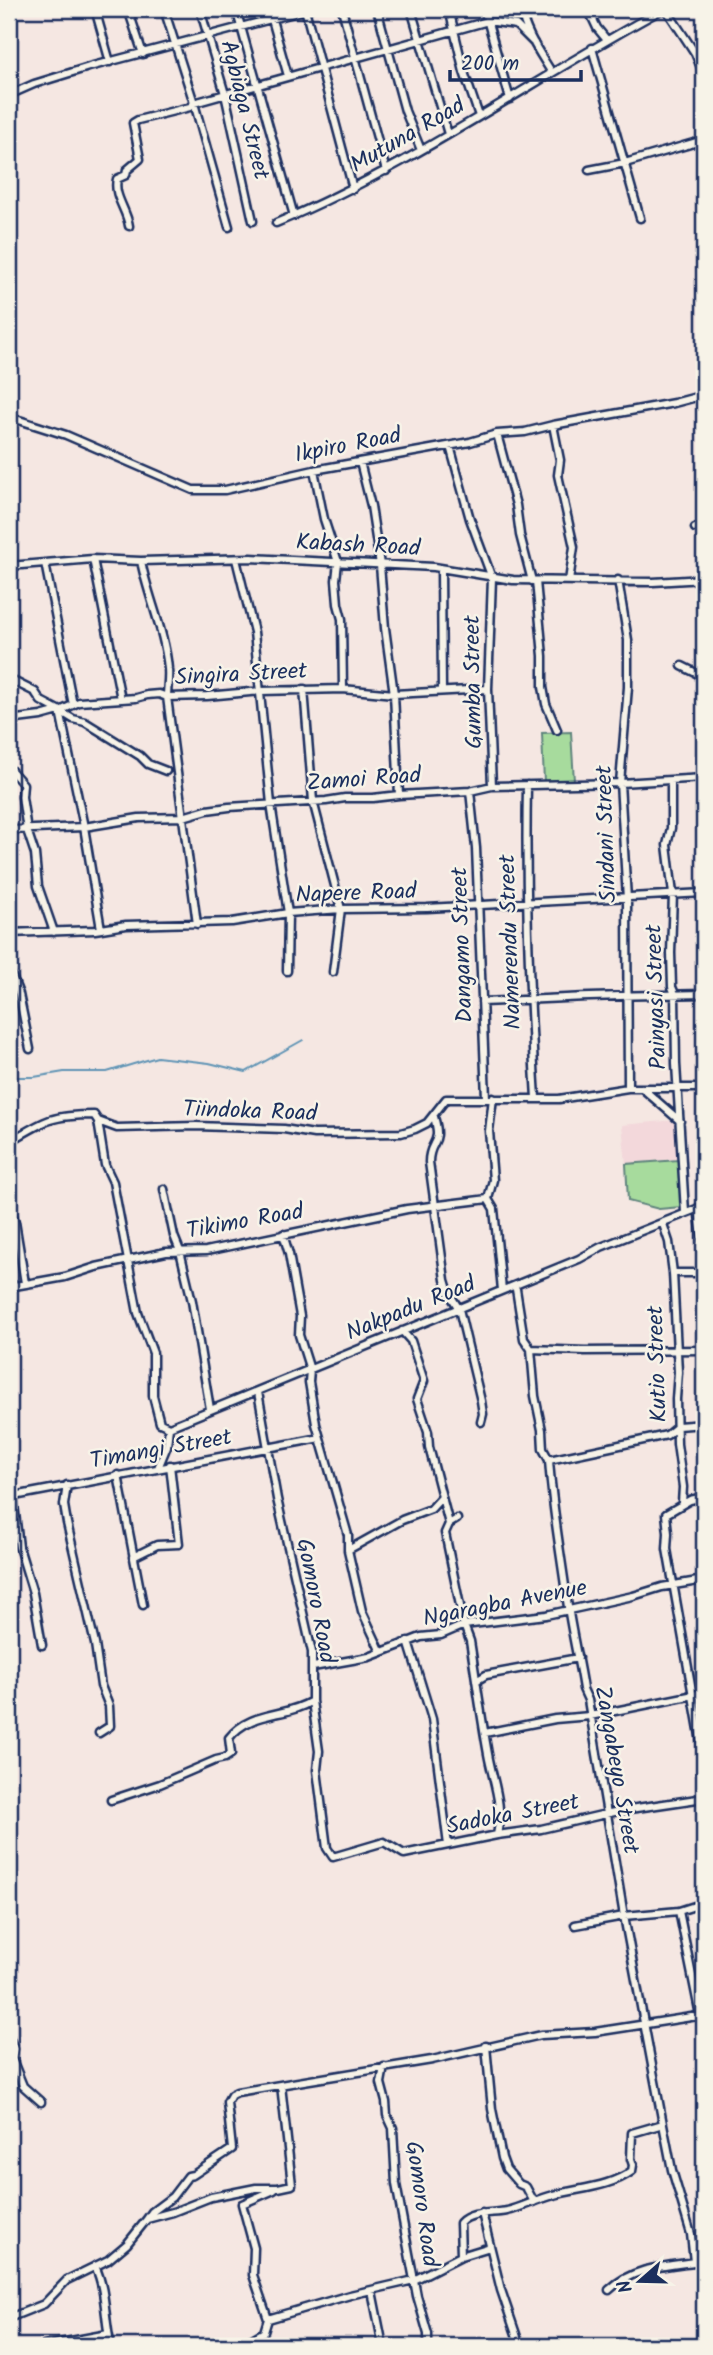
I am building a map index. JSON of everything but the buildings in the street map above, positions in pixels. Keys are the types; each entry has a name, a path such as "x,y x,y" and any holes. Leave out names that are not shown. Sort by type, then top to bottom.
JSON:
{"street":[{"path":"95,9 110,62"},
{"path":"128,9 142,54"},
{"path":"164,9 229,227"},
{"name":"Agbiaga Street","path":"200,9 225,94 253,221"},
{"path":"236,9 294,216"},
{"path":"270,9 288,76"},
{"path":"9,96 34,84 240,25 306,9 353,188"},
{"path":"342,9 386,171"},
{"path":"377,9 405,111 421,150"},
{"path":"411,9 448,134"},
{"path":"449,9 464,72 479,116"},
{"path":"484,9 510,99"},
{"path":"521,9 534,43 552,73"},
{"path":"588,9 606,39"},
{"path":"664,9 695,53 704,75"},
{"name":"Mutuna Road","path":"276,223 386,171 606,39 664,9"},
{"path":"129,226 115,185 117,179 126,175 131,165 140,159 133,123 258,84 488,21 516,25 534,43"},
{"path":"695,53 704,47"},
{"path":"592,48 640,218"},
{"path":"589,170 625,163 704,140"},
{"name":"Ikpiro Road","path":"9,421 19,420 66,435 193,490 225,490 314,470 450,446 498,434 525,432 704,395"},
{"path":"554,425 560,460 558,475 574,547 569,580"},
{"path":"498,434 516,505 520,535 534,581 543,656 543,687 546,704 557,730"},
{"path":"450,446 470,519 492,578"},
{"path":"360,462 371,506 380,565 394,694 399,794"},
{"path":"314,470 324,519 338,562 336,580 342,619 343,689"},
{"path":"695,528 704,525"},
{"path":"93,559 121,699"},
{"name":"Kabash Road","path":"9,566 93,559 236,559 441,569 492,578 534,581 653,582 704,579"},
{"path":"236,559 254,632 271,804 288,913 287,971"},
{"path":"141,561 168,668 167,697 197,924"},
{"path":"45,563 73,705"},
{"path":"441,569 442,691"},
{"name":"Gumba Street","path":"492,578 488,689 492,786"},
{"name":"Sindani Street","path":"618,580 628,640 628,687 620,783 627,899 628,1088"},
{"path":"682,666 704,677"},
{"path":"9,679 35,692 41,701 73,719 85,722 149,764 166,771"},
{"path":"304,689 313,801 341,909 333,972"},
{"name":"Singira Street","path":"9,720 41,716 79,702 159,694 167,697 343,689 394,694 488,689"},
{"path":"60,711 84,827 101,929"},
{"path":"9,768 23,784 22,796 27,830 35,854 38,886 54,932"},
{"name":"Zamoi Road","path":"9,830 84,827 139,818 183,817 207,810 271,804 399,794 470,792 492,786 704,778"},
{"name":"Painyasi Street","path":"671,781 671,828 667,845 673,894 672,987 675,994 685,1212"},
{"name":"Namerendu Street","path":"527,785 529,1000 536,1098"},
{"name":"Dangamo Street","path":"470,792 476,848 482,1002 490,1098 489,1131 493,1180 488,1199"},
{"name":"Napere Road","path":"9,933 101,929 126,925 232,922 288,913 341,909 528,904 704,893"},
{"path":"9,969 19,994 30,1049"},
{"path":"482,1002 704,994"},
{"path":"490,1098 559,1099 628,1088 704,1088"},
{"path":"642,1088 680,1121"},
{"name":"Tiindoka Road","path":"9,1142 46,1120 65,1115 94,1115 99,1121 117,1128 196,1126 284,1129 314,1134 401,1133 415,1129 434,1117 446,1099 490,1098"},
{"path":"434,1117 438,1139 429,1152 445,1280 459,1309 481,1402 481,1422"},
{"path":"99,1121 105,1165 113,1182 138,1313 153,1353 153,1396 160,1423 169,1427 167,1446 158,1468"},
{"path":"164,1189 192,1301 210,1409"},
{"path":"488,1199 494,1209 502,1290"},
{"name":"Tikimo Road","path":"9,1287 180,1251 206,1251 436,1204 488,1199"},
{"path":"9,1203 15,1222 25,1283"},
{"path":"701,1207 704,1251"},
{"name":"Nakpadu Road","path":"169,1427 701,1207"},
{"name":"Kutio Street","path":"663,1224 669,1242 673,1273 677,1350 677,1444 683,1487 682,1503"},
{"path":"284,1234 300,1316 299,1335 310,1370 309,1382 320,1438 348,1535 348,1550 362,1611 381,1652"},
{"path":"673,1273 704,1273"},
{"name":"Zangabeyo Street","path":"514,1286 524,1339 531,1349 543,1449 549,1460 556,1531 624,1916 672,2169 691,2234 694,2262 652,2268 618,2281 609,2290"},
{"path":"411,1341 413,1327"},
{"path":"402,1331 411,1341 424,1381 417,1399 428,1433 442,1497 452,1519 445,1533 464,1625 470,1641 488,1756 499,1802 497,1835"},
{"path":"531,1349 704,1350"},
{"name":"Gomoro Road","path":"258,1392 277,1499 312,1652 312,1701 319,1751 317,1770 327,1848 333,1857"},
{"path":"549,1460 667,1435 678,1426 704,1424"},
{"name":"Timangi Street","path":"11,1497 320,1438"},
{"path":"133,1557 158,1545 179,1544 170,1465"},
{"path":"118,1475 143,1605"},
{"path":"67,1485 64,1505 67,1523 95,1644 101,1686 109,1706 110,1726 99,1733"},
{"path":"11,1497 19,1547 33,1593 42,1645"},
{"path":"348,1550 402,1520 431,1508 442,1497"},
{"path":"704,1497 682,1503 666,1514 667,1549 704,1758"},
{"name":"Ngaragba Avenue","path":"313,1667 369,1657 408,1642 441,1635 464,1625 532,1617 704,1580"},
{"path":"408,1642 432,1719 448,1845"},
{"path":"476,1681 486,1675 579,1658"},
{"path":"485,1733 555,1719 590,1716 704,1693"},
{"path":"111,1800 225,1758 231,1754 229,1738 235,1731 260,1716 302,1707 312,1701"},
{"name":"Sadoka Street","path":"333,1857 384,1842 404,1854 704,1798"},
{"path":"575,1925 624,1916 679,1911 704,1903"},
{"path":"679,1911 704,2035"},
{"path":"9,2318 44,2304 67,2280 108,2260 127,2244 152,2211 172,2197 188,2176 194,2175 232,2149 228,2102 231,2095 432,2060 541,2035 595,2032 701,2015"},
{"path":"9,2036 14,2049 12,2059 23,2087 41,2102"},
{"path":"486,2046 492,2109 502,2158 506,2169 519,2184 526,2187 534,2202"},
{"name":"Gomoro Road","path":"384,2067 381,2083 387,2115 393,2128 396,2184 414,2280 428,2334 428,2346"},
{"path":"225,2346 231,2342 247,2344 264,2332 268,2319 253,2276 254,2248 242,2204 278,2188 292,2185 281,2085"},
{"path":"461,2256 460,2223 463,2219 482,2213 506,2211 629,2174 633,2165 632,2133 663,2124"},
{"path":"146,2219 211,2197 256,2188 278,2188"},
{"path":"482,2213 501,2290 520,2346"},
{"path":"268,2319 414,2280 461,2256 490,2247"},
{"path":"95,2266 102,2280 111,2346"},
{"path":"372,2291 383,2346"},
{"path":"44,2346 108,2334"}],"shaded area":[{"path":"676,1120 678,1160 626,1164 622,1125"}],"green space":[{"path":"571,732 574,781 544,783 542,733"},
{"path":"678,1160 681,1207 659,1209 628,1201 626,1164"}],"waterway":[{"path":"9,1077 34,1077 64,1072 107,1072 157,1057 209,1063 246,1072 303,1040"}]}
